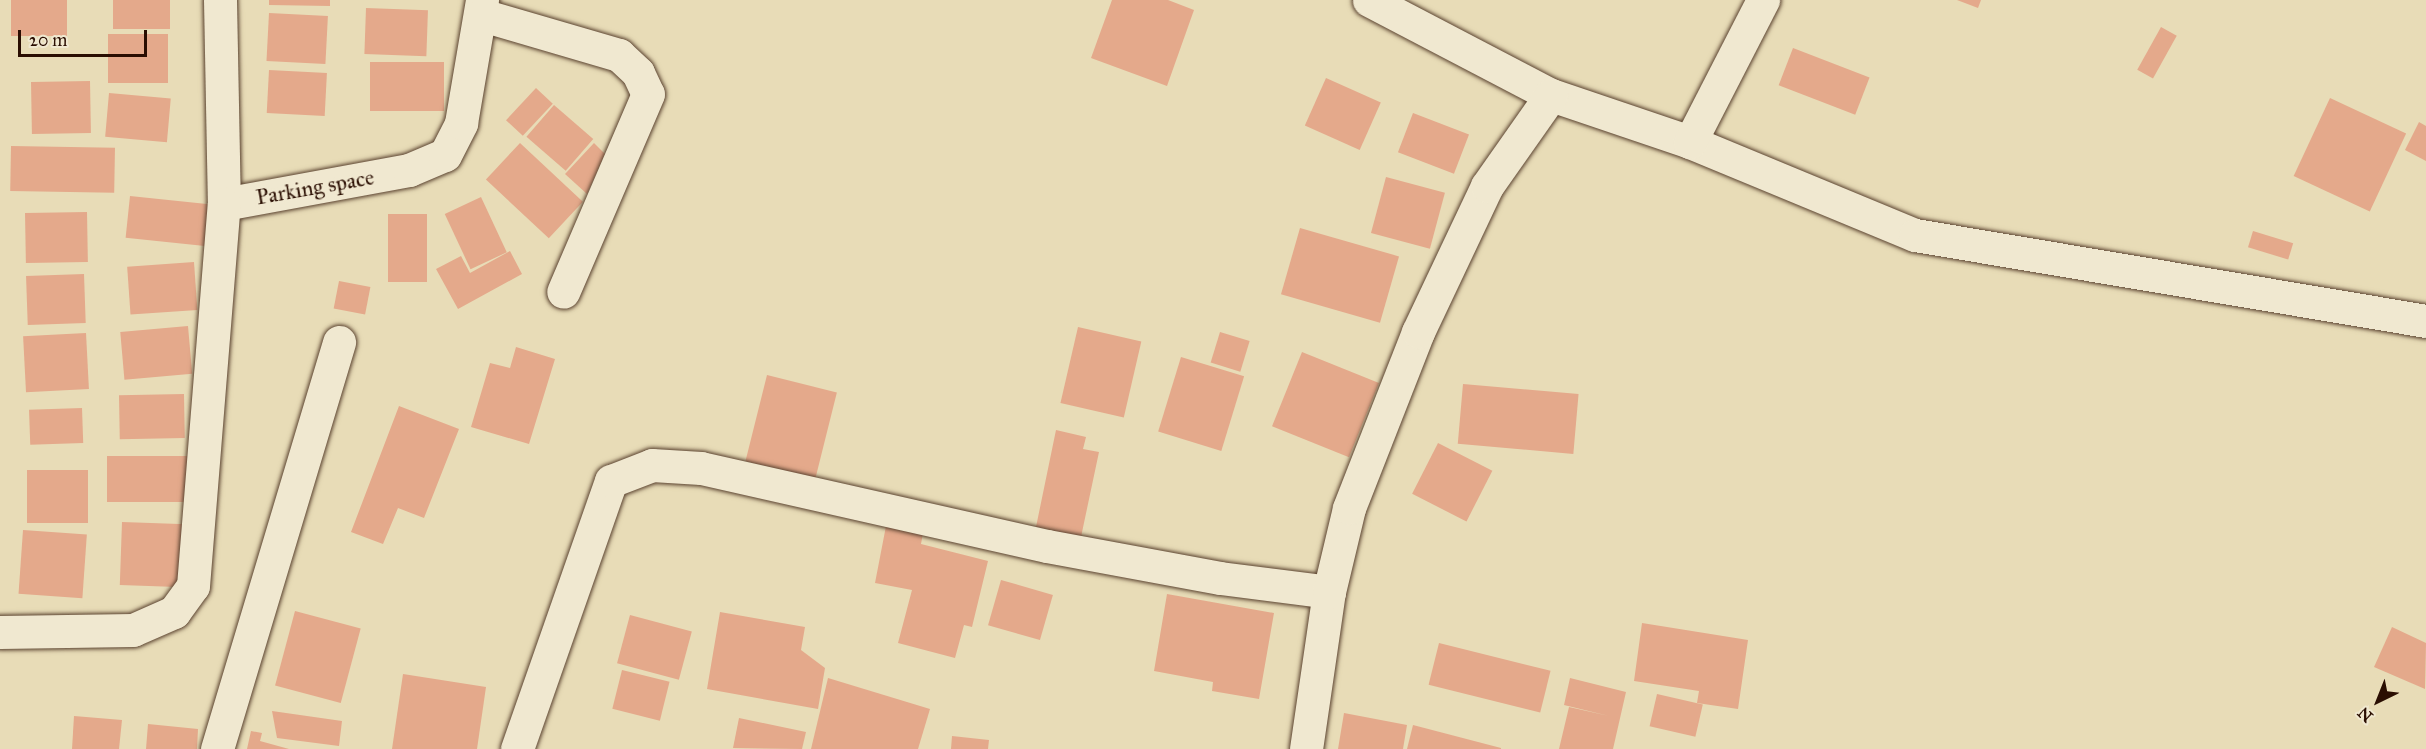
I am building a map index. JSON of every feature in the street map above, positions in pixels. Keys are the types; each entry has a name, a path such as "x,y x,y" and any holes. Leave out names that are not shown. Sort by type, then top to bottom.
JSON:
{"street":[{"name":"Parking space","path":"220,0 224,204 409,170 445,155 461,123 482,7"},
{"path":"1369,0 1551,95 1690,142 1915,235 2426,321"},
{"path":"1690,142 1763,0"},
{"path":"482,7 619,56 638,73 648,94 563,292"},
{"path":"1306,749 1329,592 1348,508 1418,332 1487,186 1551,95"},
{"path":"0,632 133,630 174,612 193,586 224,204"},
{"path":"217,749 339,342"},
{"path":"517,749 610,481 652,465 701,468 1047,546 1220,578 1329,592"}],"building":[{"path":"11,0 67,0 67,36 11,36"},
{"path":"113,0 170,0 170,29 113,29"},
{"path":"269,0 330,0 330,6 269,5"},
{"path":"1112,0 1168,0 1194,10 1167,86 1091,58"},
{"path":"1957,0 1981,0 1978,8"},
{"path":"366,8 428,10 426,56 364,54"},
{"path":"269,13 328,16 325,64 266,61"},
{"path":"2161,27 2177,36 2153,79 2137,70"},
{"path":"108,34 168,34 168,83 108,83"},
{"path":"1793,48 1870,77 1855,115 1779,85"},
{"path":"370,62 444,62 444,111 370,111"},
{"path":"269,70 327,73 325,116 267,113"},
{"path":"1326,78 1381,102 1360,150 1305,126"},
{"path":"90,81 91,133 32,134 31,82"},
{"path":"536,88 553,104 523,136 506,120"},
{"path":"109,93 171,98 167,142 105,137"},
{"path":"2330,98 2406,133 2370,211 2294,176"},
{"path":"554,105 593,139 566,171 526,137"},
{"path":"1413,113 1469,135 1454,174 1398,152"},
{"path":"2419,122 2426,126 2426,161 2405,150"},
{"path":"520,143 583,202 549,238 486,180"},
{"path":"594,143 605,154 587,194 565,174"},
{"path":"11,146 115,148 114,193 10,191"},
{"path":"1386,177 1445,193 1430,249 1371,233"},
{"path":"130,196 212,205 207,246 126,238"},
{"path":"481,197 507,252 471,269 445,214"},
{"path":"87,212 88,262 26,263 25,213"},
{"path":"388,214 427,214 427,282 388,282"},
{"path":"1300,228 1399,256 1380,323 1281,294"},
{"path":"2253,231 2293,243 2288,260 2248,247"},
{"path":"510,251 522,274 458,309 436,269 461,256 470,273"},
{"path":"194,262 197,310 131,315 127,267"},
{"path":"84,274 86,323 28,325 26,276"},
{"path":"339,281 370,287 365,315 334,308"},
{"path":"188,326 192,374 124,380 120,332"},
{"path":"1078,327 1141,342 1124,418 1060,403"},
{"path":"1220,332 1250,341 1240,372 1211,363"},
{"path":"86,333 89,389 26,392 23,336"},
{"path":"516,347 555,359 529,444 471,427 490,363 510,368"},
{"path":"1302,352 1379,383 1349,457 1272,426"},
{"path":"1181,357 1244,376 1221,451 1158,432"},
{"path":"767,375 837,392 815,479 745,461"},
{"path":"1463,384 1579,394 1573,454 1458,444"},
{"path":"184,394 185,438 120,439 119,395"},
{"path":"399,406 459,429 424,518 398,508 383,544 351,532"},
{"path":"82,408 83,443 30,445 29,410"},
{"path":"1056,430 1086,437 1083,449 1099,452 1081,537 1036,527"},
{"path":"1438,443 1492,471 1466,521 1412,494"},
{"path":"107,456 187,456 187,502 107,502"},
{"path":"27,470 88,470 88,523 27,523"},
{"path":"122,522 194,525 192,587 120,585"},
{"path":"886,526 923,533 921,544 988,561 972,627 964,625 955,658 898,643 912,590 875,583"},
{"path":"23,530 87,534 82,598 19,594"},
{"path":"1001,580 1053,595 1040,640 988,625"},
{"path":"1167,594 1274,613 1259,699 1212,691 1213,682 1154,671"},
{"path":"295,611 361,629 341,703 275,685"},
{"path":"720,612 805,627 801,650 825,668 818,709 707,689"},
{"path":"630,615 692,632 679,680 617,663"},
{"path":"1642,623 1748,640 1738,709 1697,703 1699,691 1634,681"},
{"path":"2392,627 2426,643 2425,689 2374,667"},
{"path":"1439,643 1551,671 1540,713 1429,685"},
{"path":"622,670 670,682 660,721 612,709"},
{"path":"403,674 486,687 477,749 392,749"},
{"path":"828,678 930,709 918,749 811,749"},
{"path":"1570,678 1626,692 1613,749 1559,749 1569,707 1609,716 1564,705"},
{"path":"1657,694 1703,705 1695,737 1650,726"},
{"path":"272,711 342,721 339,746 277,738"},
{"path":"1344,713 1407,725 1403,749 1338,749"},
{"path":"74,716 122,720 119,749 72,749"},
{"path":"739,718 806,732 802,749 733,748"},
{"path":"148,724 198,729 197,749 146,749"},
{"path":"1413,725 1501,748 1501,749 1407,749"},
{"path":"251,731 262,733 260,741 289,749 247,749"},
{"path":"952,736 989,740 988,749 951,749"}]}
